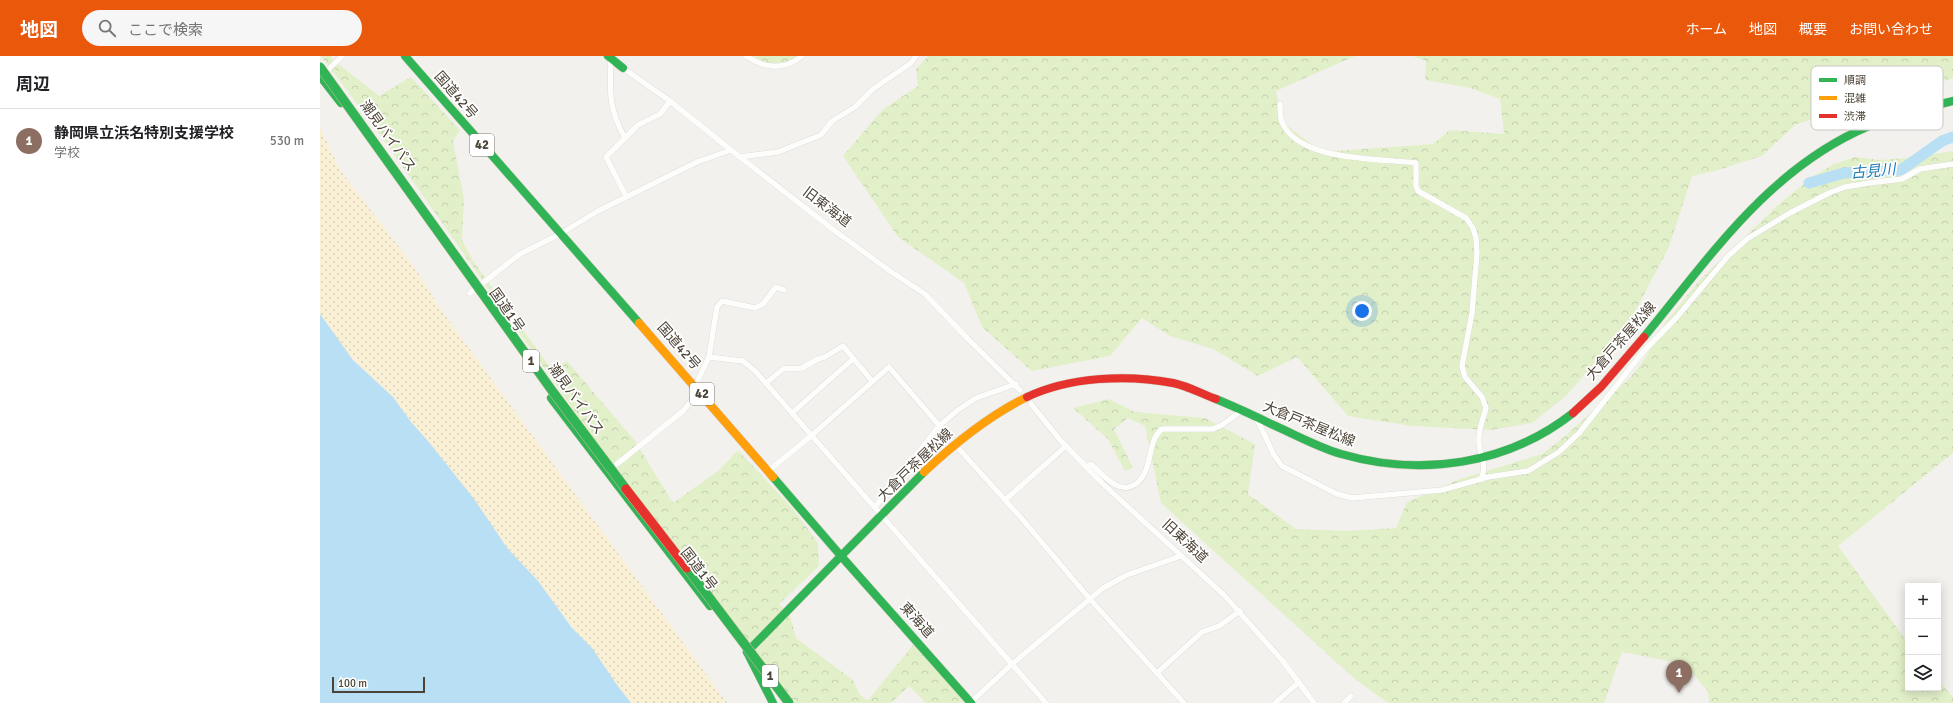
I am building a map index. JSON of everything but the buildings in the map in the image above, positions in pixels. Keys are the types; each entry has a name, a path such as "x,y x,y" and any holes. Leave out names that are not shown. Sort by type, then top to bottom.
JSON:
{"main road":[{"name":"国道42号","path":"405,56 696,387 767,472 841,556"},
{"name":"旧東海道","path":"609,57 623,68"},
{"name":"潮見バイパス","path":"320,67 367,130 587,437 754,654 789,703"},
{"name":"国道1号","path":"320,77 373,145 473,291 572,427 747,652"},
{"name":"大倉戸茶屋松線","path":"1943,104 1953,101"},
{"name":"大倉戸茶屋松線","path":"841,556 951,447 1008,407 1037,393 1081,382 1126,378 1175,384 1241,410 1340,454 1373,462 1416,466 1459,464 1482,458 1524,443 1558,424 1618,371 1739,221 1795,169 1830,146 1860,130"},
{"path":"747,652 841,556"},
{"name":"東海道","path":"841,556 971,703"},
{"path":"747,652 773,703"},
{"path":"747,652 795,703"}],"street":[{"path":"320,77 342,56"},
{"path":"746,56 758,64 777,67 787,66 802,56"},
{"path":"740,157 778,152 821,134 832,121 854,107 873,89 911,63 916,56"},
{"path":"609,57 611,105 615,121 625,138"},
{"name":"旧東海道","path":"623,68 670,101 835,230 890,271 925,294 967,338 1016,384 1020,390"},
{"path":"626,196 606,157 638,125 660,114 670,101"},
{"path":"1280,104 1282,122 1292,136 1306,146 1322,152 1344,157 1416,163 1416,186 1418,191 1466,218 1473,228 1476,238 1476,253 1472,313 1462,366 1465,377 1482,398 1486,408 1478,442 1484,470 1481,479"},
{"path":"473,291 520,254 560,234 626,196 697,162 731,150"},
{"path":"1256,417 1274,455 1282,466 1337,494 1352,498 1442,490 1481,479 1528,471 1559,452 1579,433 1643,352 1681,313 1728,256 1747,239 1788,214 1829,193 1857,185 1902,179 1920,169 1953,164"},
{"path":"617,464 684,411 693,399 696,387 709,357 717,307 722,301 755,308 763,304 776,287 784,290"},
{"path":"766,383 783,369 802,368 818,358 825,358 843,346 853,360 872,381"},
{"path":"709,357 744,361 766,383 1046,703"},
{"path":"792,413 853,360"},
{"path":"767,472 811,436 888,367 949,437"},
{"path":"875,507 940,426 958,410 976,398 1016,384"},
{"name":"旧東海道","path":"1031,404 1066,446 1087,467 1240,611 1282,660 1314,703"},
{"path":"1087,467 1091,464 1116,485 1126,489 1133,486 1140,480 1148,468 1154,440 1162,429 1213,429 1222,425 1241,410"},
{"path":"1005,500 1066,446"},
{"path":"960,450 1089,598 1184,703"},
{"path":"971,703 1012,664 1089,598 1103,588 1127,576 1181,556"},
{"path":"1157,673 1202,632 1219,626 1240,611"},
{"path":"1275,703 1298,683"},
{"path":"1344,703 1351,696"}],"green space":[{"path":"321,56 331,56 331,58 379,96 411,77 460,130 453,141 464,199 462,240 473,261 552,370 567,361 635,441 673,503 719,470 738,450 794,510 818,543 819,566 779,604 790,615 796,638 853,680 860,695 868,700 914,644 966,703 926,703 909,686 891,703 794,703 609,460 378,132"},
{"path":"754,56 800,56 793,62 770,67"},
{"path":"928,56 1355,56 1276,91 1282,122 1322,152 1433,144 1450,130 1504,134 1500,99 1470,88 1425,80 1426,61 1413,56 1953,56 1953,78 1943,81 1943,66 1811,66 1811,119 1795,125 1762,156 1715,171 1692,176 1669,247 1629,323 1566,396 1532,423 1491,430 1412,426 1348,416 1297,357 1258,376 1213,349 1170,336 1142,318 1110,356 1032,371 982,327 964,283 898,237 843,156 882,110 918,86 916,69"},
{"path":"1953,151 1953,453 1838,546 1905,639 1905,691 1941,691 1941,683 1953,697 1953,703 1709,703 1708,691 1684,664 1622,652 1604,703 1388,703 1355,679 1161,503 1145,426 1128,418 1114,429 1133,468 1125,471 1108,439 1073,408 1109,399 1135,412 1205,418 1255,444 1248,494 1296,529 1347,531 1396,528 1407,502 1460,479 1542,454 1564,437 1629,379 1642,363 1665,323 1698,282 1780,203 1814,176 1834,164 1855,157 1879,160 1908,158"}],"sand":[{"path":"320,127 340,170 415,268 444,314 727,703 633,703 625,697 538,581 508,549 446,463 411,422 393,397 348,354 320,314"}],"water":[{"path":"320,314 353,360 393,397 411,422 474,499 508,549 538,581 572,628 592,648 631,703 320,703"}],"waterway":[{"name":"古見川","path":"1809,183 1844,173 1901,170 1942,141 1953,137"}],"traffic: fast":[{"path":"405,56 639,323"},
{"path":"608,56 623,68"},
{"path":"320,67 553,392 626,489"},
{"path":"320,76 341,103"},
{"path":"1943,104 1953,101"},
{"path":"1644,337 1718,246 1771,190 1801,165 1833,144 1861,130"},
{"path":"551,398 710,606"},
{"path":"1216,399 1332,451 1371,461 1402,465 1432,465 1462,462 1492,455 1520,445 1547,431 1573,413"},
{"path":"924,472 841,556 971,703"},
{"path":"747,652 841,556 773,477"},
{"path":"687,568 789,703"},
{"path":"747,652 773,703"}],"traffic: slow":[{"path":"639,323 773,477"},
{"path":"924,472 985,421 1027,397"}],"traffic: jam":[{"path":"1573,413 1601,387 1644,337"},
{"path":"1027,397 1043,390 1080,381 1118,378 1155,380 1179,384 1216,399"},
{"path":"626,489 687,568"}],"place":[{"name":"静岡県立浜名特別支援学校","path":"1679,693"}]}
